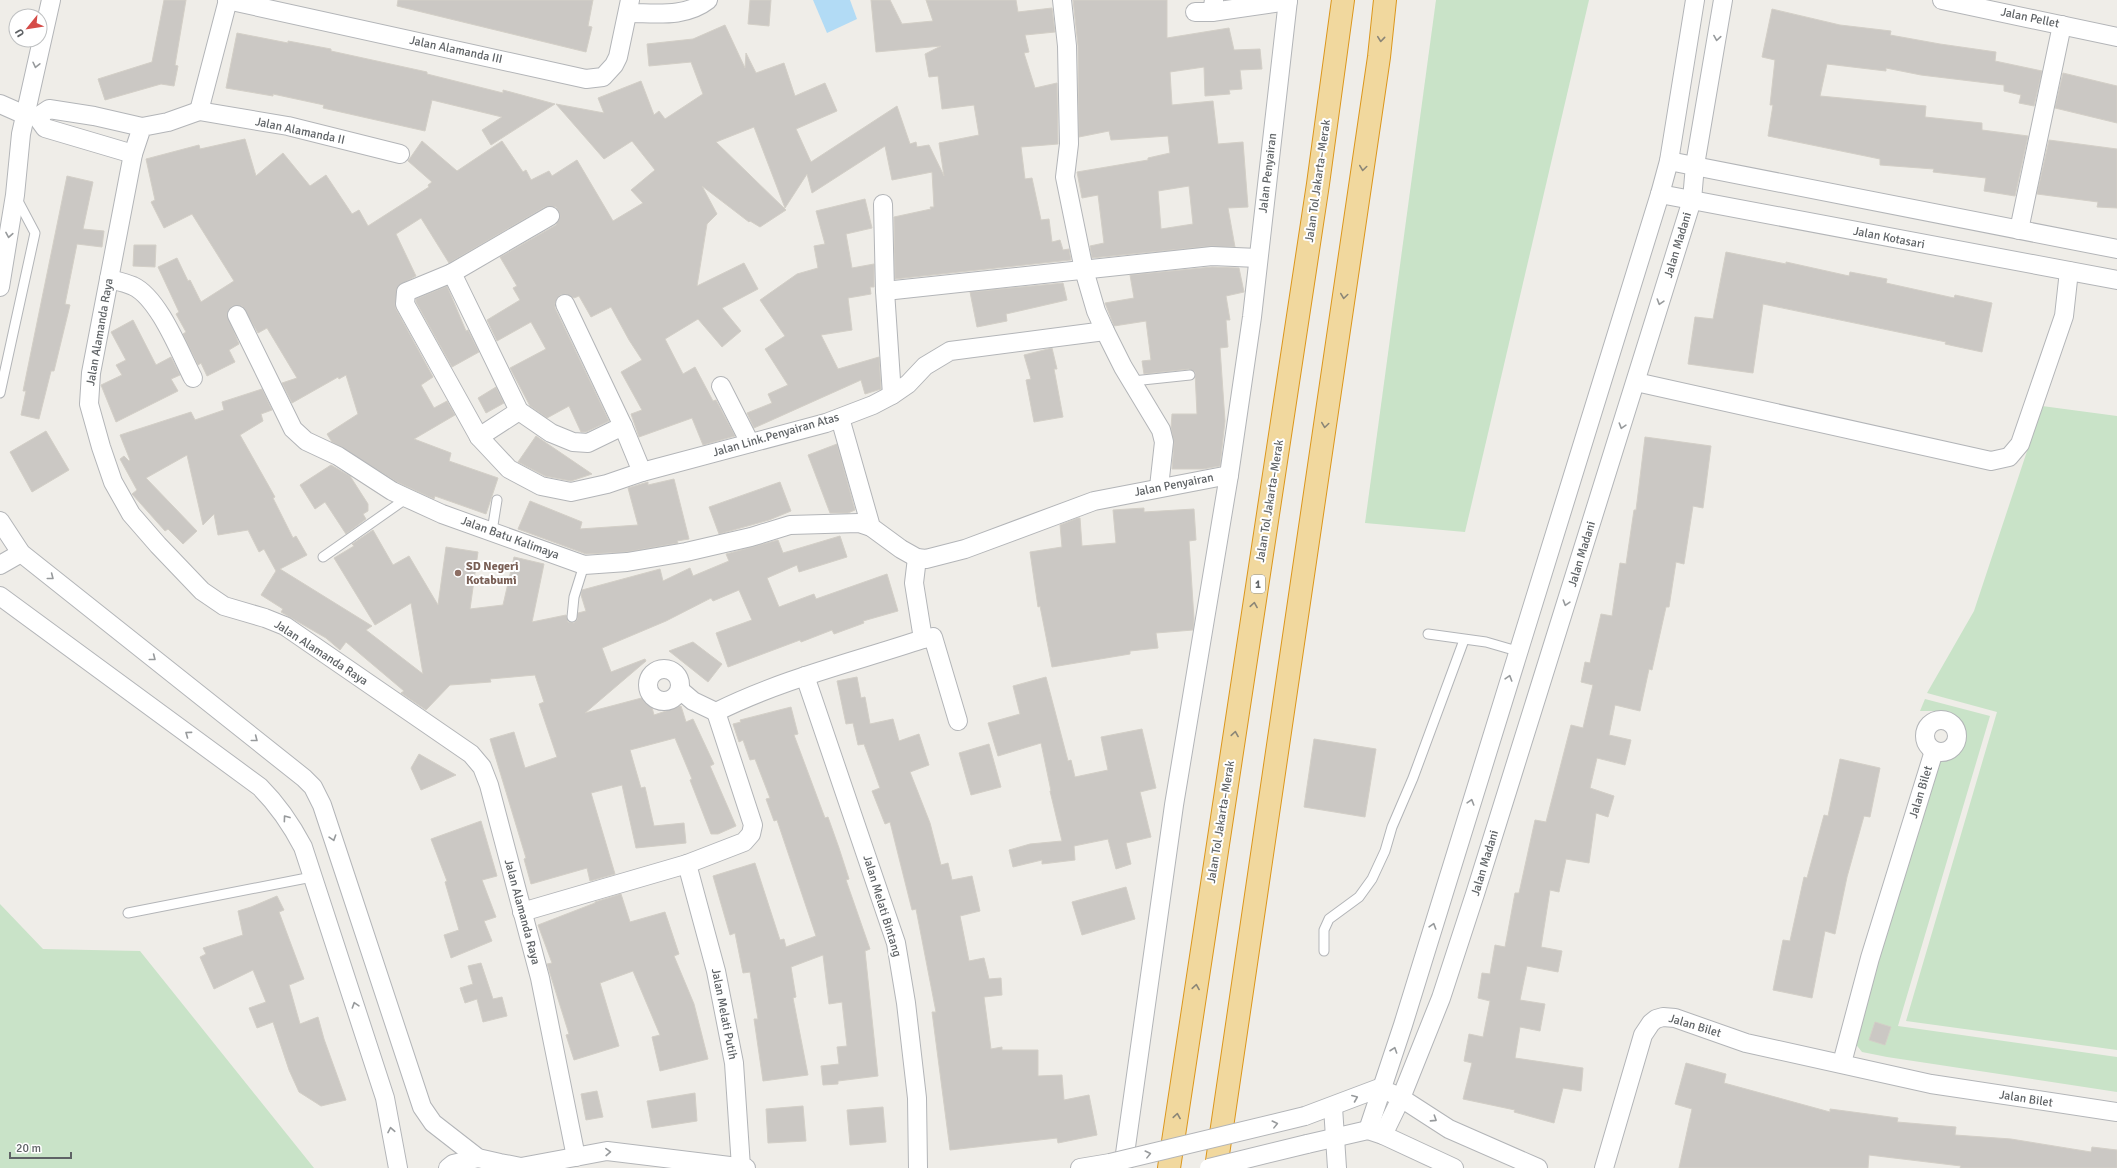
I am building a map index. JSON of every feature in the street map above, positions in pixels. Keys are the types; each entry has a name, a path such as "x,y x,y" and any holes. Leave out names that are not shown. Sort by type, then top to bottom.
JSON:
{"highway":[{"name":"Jalan Tol Jakarta–Merak","path":"1169,1168 1318,184 1343,0"},
{"path":"1216,1168 1378,65 1385,0"}],"street":[{"path":"0,286 15,195 31,116 51,0"},
{"path":"31,116 49,110 94,116 142,127 168,122 199,111 228,0"},
{"name":"Jalan Alamanda III","path":"228,0 586,79 603,77 614,65 618,57 629,6"},
{"path":"629,6 681,13 697,8 708,0"},
{"path":"1062,0 1067,46 1069,144 1065,177 1084,270 1096,311 1123,367 1162,430 1164,442 1159,487"},
{"path":"1207,8 1288,0"},
{"name":"Jalan Penyairan","path":"917,558 933,557 965,550 1094,501 1159,487 1229,475 1258,258 1288,0"},
{"path":"1376,1132 1382,1087 1403,1025 1517,651 1660,194 1669,160 1695,0"},
{"name":"Jalan Madani","path":"1376,1132 1401,1098 1446,983 1692,200 1695,165 1723,0"},
{"name":"Jalan Pellet","path":"1942,0 2117,37"},
{"path":"2020,230 2062,25"},
{"path":"0,104 31,116 45,128 133,154"},
{"name":"Jalan Alamanda II","path":"199,111 288,126 400,154"},
{"name":"Jalan Alamanda Raya","path":"142,127 133,154 91,373 89,404 101,447 114,482 131,514 158,545 202,590 224,606 265,618 285,626 471,754 482,767 489,785 540,978 576,1157"},
{"path":"1669,160 2117,249"},
{"name":"Jalan Kotasari","path":"1660,194 2117,280"},
{"path":"883,204 892,395"},
{"path":"550,216 452,273 519,411 551,434 573,442 588,443 623,426"},
{"path":"886,291 1212,256 1258,258"},
{"path":"1636,382 1991,461 2009,457 2020,444 2062,322 2069,271"},
{"name":"Jalan Link.Penyairan Atas","path":"452,273 406,292 404,299 405,304 479,437 509,469 551,490 571,492 607,484 642,472 840,418 873,405 892,395 908,384 925,366 950,351 959,348 1038,341 1105,331"},
{"path":"109,279 134,286 148,297 162,319 193,378"},
{"path":"565,304 623,426 642,472"},
{"name":"Jalan Batu Kalimaya","path":"236,315 293,429 306,441 338,456 392,491 442,514 584,565 627,562 686,552 751,537 790,525 859,523 871,526"},
{"path":"721,386 750,443"},
{"path":"479,437 519,411"},
{"path":"840,418 871,526 901,549 917,558 914,583 923,639"},
{"path":"1117,1166 1174,804 1229,475"},
{"path":"0,521 21,553 304,778 312,787 322,805 422,1107 433,1123 478,1158"},
{"path":"0,564 21,553"},
{"path":"0,596 260,788 275,802 291,824 303,847 385,1098 398,1168"},
{"path":"716,712 742,699 806,676 933,637 958,721"},
{"name":"Jalan Melati Bintang","path":"806,676 896,943 906,1003 917,1098 918,1168"},
{"path":"522,912 687,864 744,842 751,834 753,825 716,712 693,701 680,690"},
{"name":"Jalan Bilet","path":"1842,1063 1870,958 1934,751"},
{"name":"Jalan Melati Putih","path":"687,864 716,971 734,1063 744,1168"},
{"name":"Jalan Bilet","path":"1604,1168 1643,1035 1656,1019 1663,1017 1675,1018 1746,1043 1842,1063 1931,1084 2117,1112"},
{"path":"1382,1087 1449,1129 1538,1168"},
{"path":"1080,1168 1117,1166 1305,1116 1333,1107 1382,1087"},
{"path":"1333,1107 1337,1168"},
{"path":"1209,1168 1307,1144 1376,1132 1454,1168"},
{"path":"448,1168 453,1164 478,1158 521,1167 607,1151 744,1168"}],"lane":[{"path":"0,393 35,233 15,195"},
{"path":"1133,381 1190,375"},
{"path":"323,557 407,498"},
{"path":"492,531 497,500"},
{"path":"572,617 574,597 584,565"},
{"path":"1428,634 1486,642 1517,651"},
{"path":"1324,951 1324,930 1329,919 1359,897 1372,879 1385,851 1392,827 1413,778 1464,640"},
{"path":"128,914 312,876"}],"green space":[{"path":"1436,0 1589,0 1465,532 1365,523"},
{"path":"2042,406 2117,416 2117,1050 1906,1021 1997,712 1927,693 1974,611"},
{"path":"1925,699 1990,716 1898,1026 2117,1057 2117,1092 1887,1057 1862,1052 1854,1042 1940,751 1948,749 1954,728 1942,711 1920,711"},
{"path":"0,904 43,949 140,951 314,1168 0,1168"}],"water":[{"path":"813,0 850,0 857,19 827,33"}],"building":[{"path":"164,0 186,0 175,65 178,66 174,86 161,84 105,100 98,79 152,62"},
{"path":"398,0 593,0 588,26 592,27 586,52 397,6"},
{"path":"750,0 771,0 769,26 748,24"},
{"path":"871,0 890,0 902,24 933,21 926,0 1016,0 1018,12 1052,8 1055,32 1025,35 1029,52 1024,53 1035,88 1057,83 1058,144 1021,147 1025,179 1032,178 1041,220 1049,219 1052,242 1060,240 1063,250 1069,249 1071,260 895,279 894,217 931,209 930,207 934,207 932,172 892,180 885,146 812,193 807,174 785,208 754,127 716,142 786,210 760,227 750,221 749,222 702,186 717,214 707,224 697,286 744,263 758,289 722,308 741,331 722,347 698,319 665,339 683,374 695,367 713,401 716,400 735,436 703,445 692,418 639,437 631,414 642,410 621,372 642,360 611,307 591,317 579,296 574,298 566,294 560,295 555,303 555,308 609,421 586,432 581,432 569,406 547,418 530,406 510,368 546,349 531,322 497,341 487,320 520,300 513,288 517,286 500,257 556,225 560,216 556,207 545,207 449,263 421,218 396,234 416,276 398,286 395,304 396,309 433,377 421,385 434,408 447,401 455,415 414,439 451,453 449,461 498,478 486,514 435,496 434,499 397,482 332,442 327,434 358,414 346,375 339,379 338,377 292,403 282,383 297,378 267,328 258,333 242,306 232,306 227,314 239,344 229,350 235,362 207,376 201,363 198,365 183,334 186,332 176,314 179,312 158,267 177,258 188,281 190,280 201,302 234,281 192,214 164,228 151,202 155,200 146,159 199,145 200,149 245,139 256,176 283,153 310,186 326,175 352,214 359,210 368,226 429,187 428,185 432,182 408,161 422,141 457,171 502,141 523,172 526,170 531,180 549,171 552,176 577,160 613,221 643,203 631,190 655,170 632,141 604,159 556,104 604,113 598,98 641,81 654,115 659,111 665,119 703,94 691,62 649,66 647,44 693,39 725,25 745,68 746,53 756,73 784,63 795,96 825,83 837,111 796,129 811,162 897,106 910,144 916,142 917,147 929,145 944,176 939,143 979,135 974,105 942,109 938,76 929,77 925,54 941,46 876,52"},
{"path":"1073,0 1167,0 1167,38 1229,28 1234,50 1260,49 1262,69 1240,70 1242,89 1229,90 1230,94 1205,96 1204,67 1170,72 1172,105 1213,101 1218,144 1243,142 1248,207 1228,208 1235,247 1211,246 1092,258 1090,246 1104,243 1098,195 1082,198 1077,172 1148,160 1148,158 1170,153 1168,136 1111,140 1109,131 1079,137 1078,46","holes":["1189,186 1193,224 1161,229 1158,191"]},
{"path":"1772,9 1840,25 1891,31 1890,35 1996,52 1995,61 2042,71 2034,106 2019,103 2021,95 2004,91 2004,85 1921,75 1886,68 1886,71 1827,64 1820,96 1926,106 1925,117 1982,123 1982,130 2028,136 2015,196 1984,191 1986,178 1933,172 1934,169 1880,165 1880,159 1768,136 1773,105 1770,105 1775,60 1762,57"},
{"path":"237,33 288,43 288,41 331,49 331,51 427,72 427,74 503,93 503,90 555,104 491,145 482,130 502,117 432,100 425,131 323,108 324,105 273,94 273,96 226,88"},
{"path":"2063,73 2117,86 2117,123 2055,108"},
{"path":"2049,140 2117,149 2117,208 2097,207 2098,202 2037,194"},
{"path":"67,176 93,182 83,229 104,231 102,247 77,244 65,304 70,305 54,371 51,371 39,419 21,415 26,391 23,391"},
{"path":"865,199 872,228 846,234 852,268 874,264 874,287 870,287 871,294 848,298 852,330 821,335 838,369 879,357 881,389 865,394 861,380 754,428 747,413 772,403 768,394 788,385 765,349 785,336 760,300 797,274 818,268 814,246 825,244 816,211"},
{"path":"134,245 156,245 155,267 133,266"},
{"path":"1726,252 1786,264 1786,262 1849,276 1850,272 1887,279 1886,283 1954,298 1955,295 1992,303 1982,352 1945,344 1946,342 1763,304 1753,373 1688,364 1695,317 1713,319"},
{"path":"1212,267 1239,268 1244,292 1226,296 1230,320 1226,320 1228,347 1220,348 1225,421 1220,466 1203,469 1172,469 1174,443 1171,428 1172,414 1197,414 1195,372 1189,369 1144,374 1142,361 1151,360 1146,321 1114,326 1105,303 1134,298 1130,275"},
{"path":"1063,283 1067,300 1006,314 1007,321 977,327 970,292"},
{"path":"447,286 466,331 468,330 479,352 452,367 416,302 416,299"},
{"path":"133,320 156,365 171,357 180,375 171,379 178,391 116,422 101,385 122,375 116,365 126,360 111,332"},
{"path":"1052,348 1057,369 1054,369 1063,417 1034,422 1026,380 1031,379 1024,355"},
{"path":"496,387 504,403 486,413 478,398"},
{"path":"262,389 272,410 261,414 263,421 240,435 275,497 273,498 293,538 296,536 307,555 280,569 372,626 366,630 423,674 411,603 375,625 334,558 354,546 352,544 373,530 393,565 409,556 438,605 446,547 478,552 470,609 503,605 514,557 544,564 532,622 566,615 568,622 574,623 577,620 578,613 586,611 581,595 582,590 660,569 663,581 690,568 693,576 729,561 726,554 778,540 783,553 840,536 847,557 799,572 797,565 767,578 779,607 814,594 816,599 887,574 898,611 863,621 864,623 834,634 832,630 801,642 800,640 728,667 716,633 752,620 739,590 713,601 711,598 666,621 602,648 611,672 645,659 646,661 585,713 649,696 654,715 681,706 686,722 693,719 714,764 710,766 736,826 718,834 711,834 690,780 692,779 675,738 630,750 641,788 645,787 654,826 684,823 686,843 636,848 622,785 591,793 615,874 590,881 587,868 531,884 524,859 526,858 490,739 514,732 525,768 557,757 539,704 544,702 535,675 490,679 491,682 450,685 426,710 401,693 404,691 346,642 340,650 326,638 281,612 283,609 261,595 276,571 264,549 259,552 248,530 218,535 214,514 203,525 187,455 146,478 197,531 183,544 168,529 165,531 132,494 137,490 120,459 124,456 129,461 130,460 120,435 191,412 195,420 224,410 222,402"},
{"path":"46,431 69,470 32,492 10,452"},
{"path":"536,436 592,474 571,481 545,476 518,462"},
{"path":"1645,437 1711,446 1703,508 1693,506 1684,564 1676,562 1669,607 1666,607 1652,670 1649,669 1640,711 1615,705 1609,735 1631,740 1625,765 1597,758 1590,788 1614,796 1608,817 1596,813 1589,863 1566,859 1559,892 1550,890 1541,947 1562,951 1558,972 1527,966 1520,1000 1545,1004 1540,1031 1520,1027 1515,1058 1583,1068 1581,1091 1563,1088 1554,1123 1514,1112 1515,1110 1463,1099 1472,1063 1464,1061 1469,1034 1483,1037 1490,1001 1478,998 1482,973 1490,974 1495,945 1505,947 1515,893 1519,893 1535,820 1546,822 1571,725 1583,728 1593,685 1581,682 1585,662 1590,663 1601,614 1612,616 1620,563 1626,564 1634,510 1636,510"},
{"path":"837,444 855,510 848,513 830,513 808,455"},
{"path":"331,465 350,476 368,504 368,511 363,514 366,519 346,534 325,502 315,509 300,485"},
{"path":"674,479 689,539 677,541 678,543 626,552 586,554 518,529 530,501 582,522 580,529 638,525 628,488 648,482 648,485"},
{"path":"780,482 791,511 769,520 719,534 709,507"},
{"path":"1144,508 1144,512 1194,509 1196,540 1189,541 1194,619 1193,630 1156,633 1158,648 1130,651 1130,654 1052,667 1040,606 1038,607 1030,552 1062,547 1060,525 1078,518 1080,518 1082,546 1116,543 1113,510"},
{"path":"693,642 722,664 708,682 669,651"},
{"path":"857,677 861,698 865,697 870,724 893,719 899,741 919,734 929,765 910,772 930,823 941,865 948,863 952,880 972,876 980,911 960,916 969,961 984,958 989,979 1001,978 1002,995 984,997 991,1049 1002,1047 1002,1050 1038,1050 1038,1076 1062,1075 1064,1100 1089,1095 1097,1135 1058,1143 1057,1138 950,1150 932,1012 936,1012 916,909 912,910 890,822 885,824 872,791 880,788 864,744 858,745 853,723 846,724 837,681"},
{"path":"1046,677 1068,761 1071,760 1075,777 1108,770 1101,737 1142,729 1156,788 1140,792 1151,837 1126,843 1131,864 1116,869 1108,839 1074,846 1075,860 1042,864 1042,860 1013,867 1009,850 1030,844 1062,841 1050,791 1041,743 998,756 988,723 1020,714 1013,686"},
{"path":"791,707 798,734 794,735 825,818 828,817 849,879 846,880 870,949 865,951 878,1076 838,1081 838,1084 823,1085 821,1066 839,1064 837,1047 847,1046 842,1002 829,1004 823,955 791,967 796,997 793,998 808,1075 763,1081 754,1019 758,1019 750,972 743,973 735,933 730,935 713,876 755,863 780,940 784,939 786,947 816,936 777,820 774,821 766,799 770,798 755,759 750,760 743,740 739,742 733,724 741,722 740,720"},
{"path":"1314,739 1376,749 1365,817 1304,807"},
{"path":"989,744 1001,787 971,795 959,753"},
{"path":"419,754 456,775 421,790 411,768"},
{"path":"1840,759 1880,768 1870,817 1864,816 1847,877 1835,934 1825,931 1812,998 1773,990 1783,940 1790,941 1804,877 1807,878 1824,815 1828,816"},
{"path":"481,821 497,876 482,880 496,917 484,921 492,941 451,958 444,935 459,930 445,882 447,881 431,839"},
{"path":"1126,887 1135,919 1082,935 1072,902"},
{"path":"621,894 630,922 665,912 679,954 674,956 694,1004 708,1059 660,1071 652,1037 660,1035 633,971 600,983 619,1046 574,1060 566,1035 569,1034 547,964 552,963 538,925 595,902"},
{"path":"277,896 284,910 279,912 304,979 289,985 300,1024 318,1017 324,1039 346,1100 321,1106 299,1092 289,1070 273,1022 257,1028 249,1008 266,1002 253,970 214,989 200,957 206,954 203,948 243,935 238,911"},
{"path":"481,963 493,999 502,997 507,1016 483,1022 477,999 465,1003 460,988 473,984 468,966"},
{"path":"1875,1022 1891,1027 1885,1045 1869,1040"},
{"path":"1686,1063 1726,1074 1724,1083 1830,1112 1830,1109 1898,1118 1897,1122 1956,1127 1955,1135 2011,1139 2091,1152 2092,1147 2117,1150 2117,1168 1960,1168 1961,1166 1869,1155 1868,1168 1679,1168 1692,1109 1675,1104"},
{"path":"597,1091 603,1117 586,1120 581,1094"},
{"path":"695,1093 697,1121 652,1128 647,1101"},
{"path":"803,1106 806,1141 768,1143 766,1109"},
{"path":"883,1107 886,1142 850,1145 847,1110"}],"place":[{"name":"SD Negeri Kotabumi","path":"458,573"}]}
